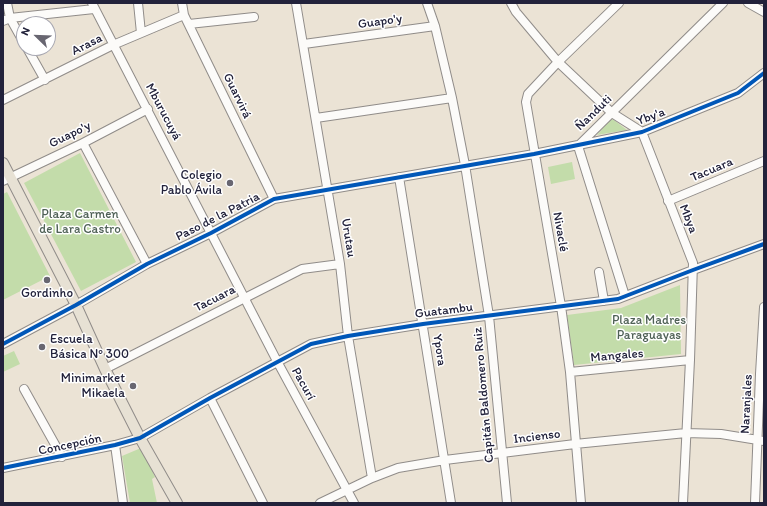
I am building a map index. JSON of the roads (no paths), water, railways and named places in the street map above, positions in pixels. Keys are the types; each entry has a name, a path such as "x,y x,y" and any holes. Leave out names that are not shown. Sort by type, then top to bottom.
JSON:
{"main road":[{"path":"3,163 7,179 76,305 105,369 140,438 177,503"}],"street":[{"path":"7,3 7,20 16,32"},
{"path":"138,3 141,33"},
{"name":"Guarvirá","path":"182,3 184,15 274,199"},
{"name":"Urutau","path":"296,3 328,189 340,264 348,336 372,478"},
{"name":"Capitán Baldomero Ruiz","path":"427,3 435,26 452,98 465,165 489,316 507,503"},
{"path":"511,3 516,12 558,62 612,113 642,132"},
{"name":"Nivaclé","path":"581,503 570,372 561,306 526,102 528,94 558,62 619,3"},
{"name":"Ñanduti","path":"625,296 578,146 723,3"},
{"path":"748,3 764,12"},
{"path":"7,20 93,6"},
{"name":"Mburucuyá","path":"93,6 148,108 211,233"},
{"name":"Arasa","path":"3,100 114,45 184,15"},
{"path":"189,24 254,17"},
{"name":"Guapo'y","path":"304,44 435,26"},
{"path":"32,56 45,80"},
{"name":"Yby'a","path":"534,154 642,132 738,93 764,73"},
{"path":"316,118 452,98"},
{"name":"Guapo'y","path":"7,179 83,143 148,108"},
{"name":"Mbya","path":"642,132 693,263 683,503"},
{"path":"83,143 147,264"},
{"name":"Paso de la Patria","path":"4,342 76,305 147,264 211,233 274,199 534,154"},
{"name":"Tacuara","path":"668,201 764,160"},
{"name":"Ypora","path":"399,177 451,503"},
{"name":"Pacurí","path":"211,233 278,363 354,503"},
{"name":"Guatambu","path":"140,438 210,398 312,344 348,336 423,324 618,299 764,244"},
{"name":"Tacuara","path":"105,369 302,269 340,264"},
{"path":"599,272 604,301"},
{"name":"Naranjales","path":"755,503 760,441 764,307"},
{"name":"Mangales","path":"570,372 690,360"},
{"path":"24,389 62,457"},
{"path":"210,398 263,503"},
{"name":"Incienso","path":"320,503 347,489 398,468 445,460 686,432 721,434 760,441"},
{"name":"Concepción","path":"3,468 62,457 140,438"},
{"path":"115,445 123,503"}],"place":[{"name":"Colegio Pablo Ávila","path":"230,183"},
{"name":"Gordinho","path":"47,280"},
{"name":"Escuela Básica Nº 300","path":"42,347"},
{"name":"Minimarket Mikaela","path":"133,386"}],"park label":[{"name":"Plaza Carmen de Lara Castro","path":"80,222"},
{"name":"Plaza Madres Paraguayas","path":"649,328"}]}
